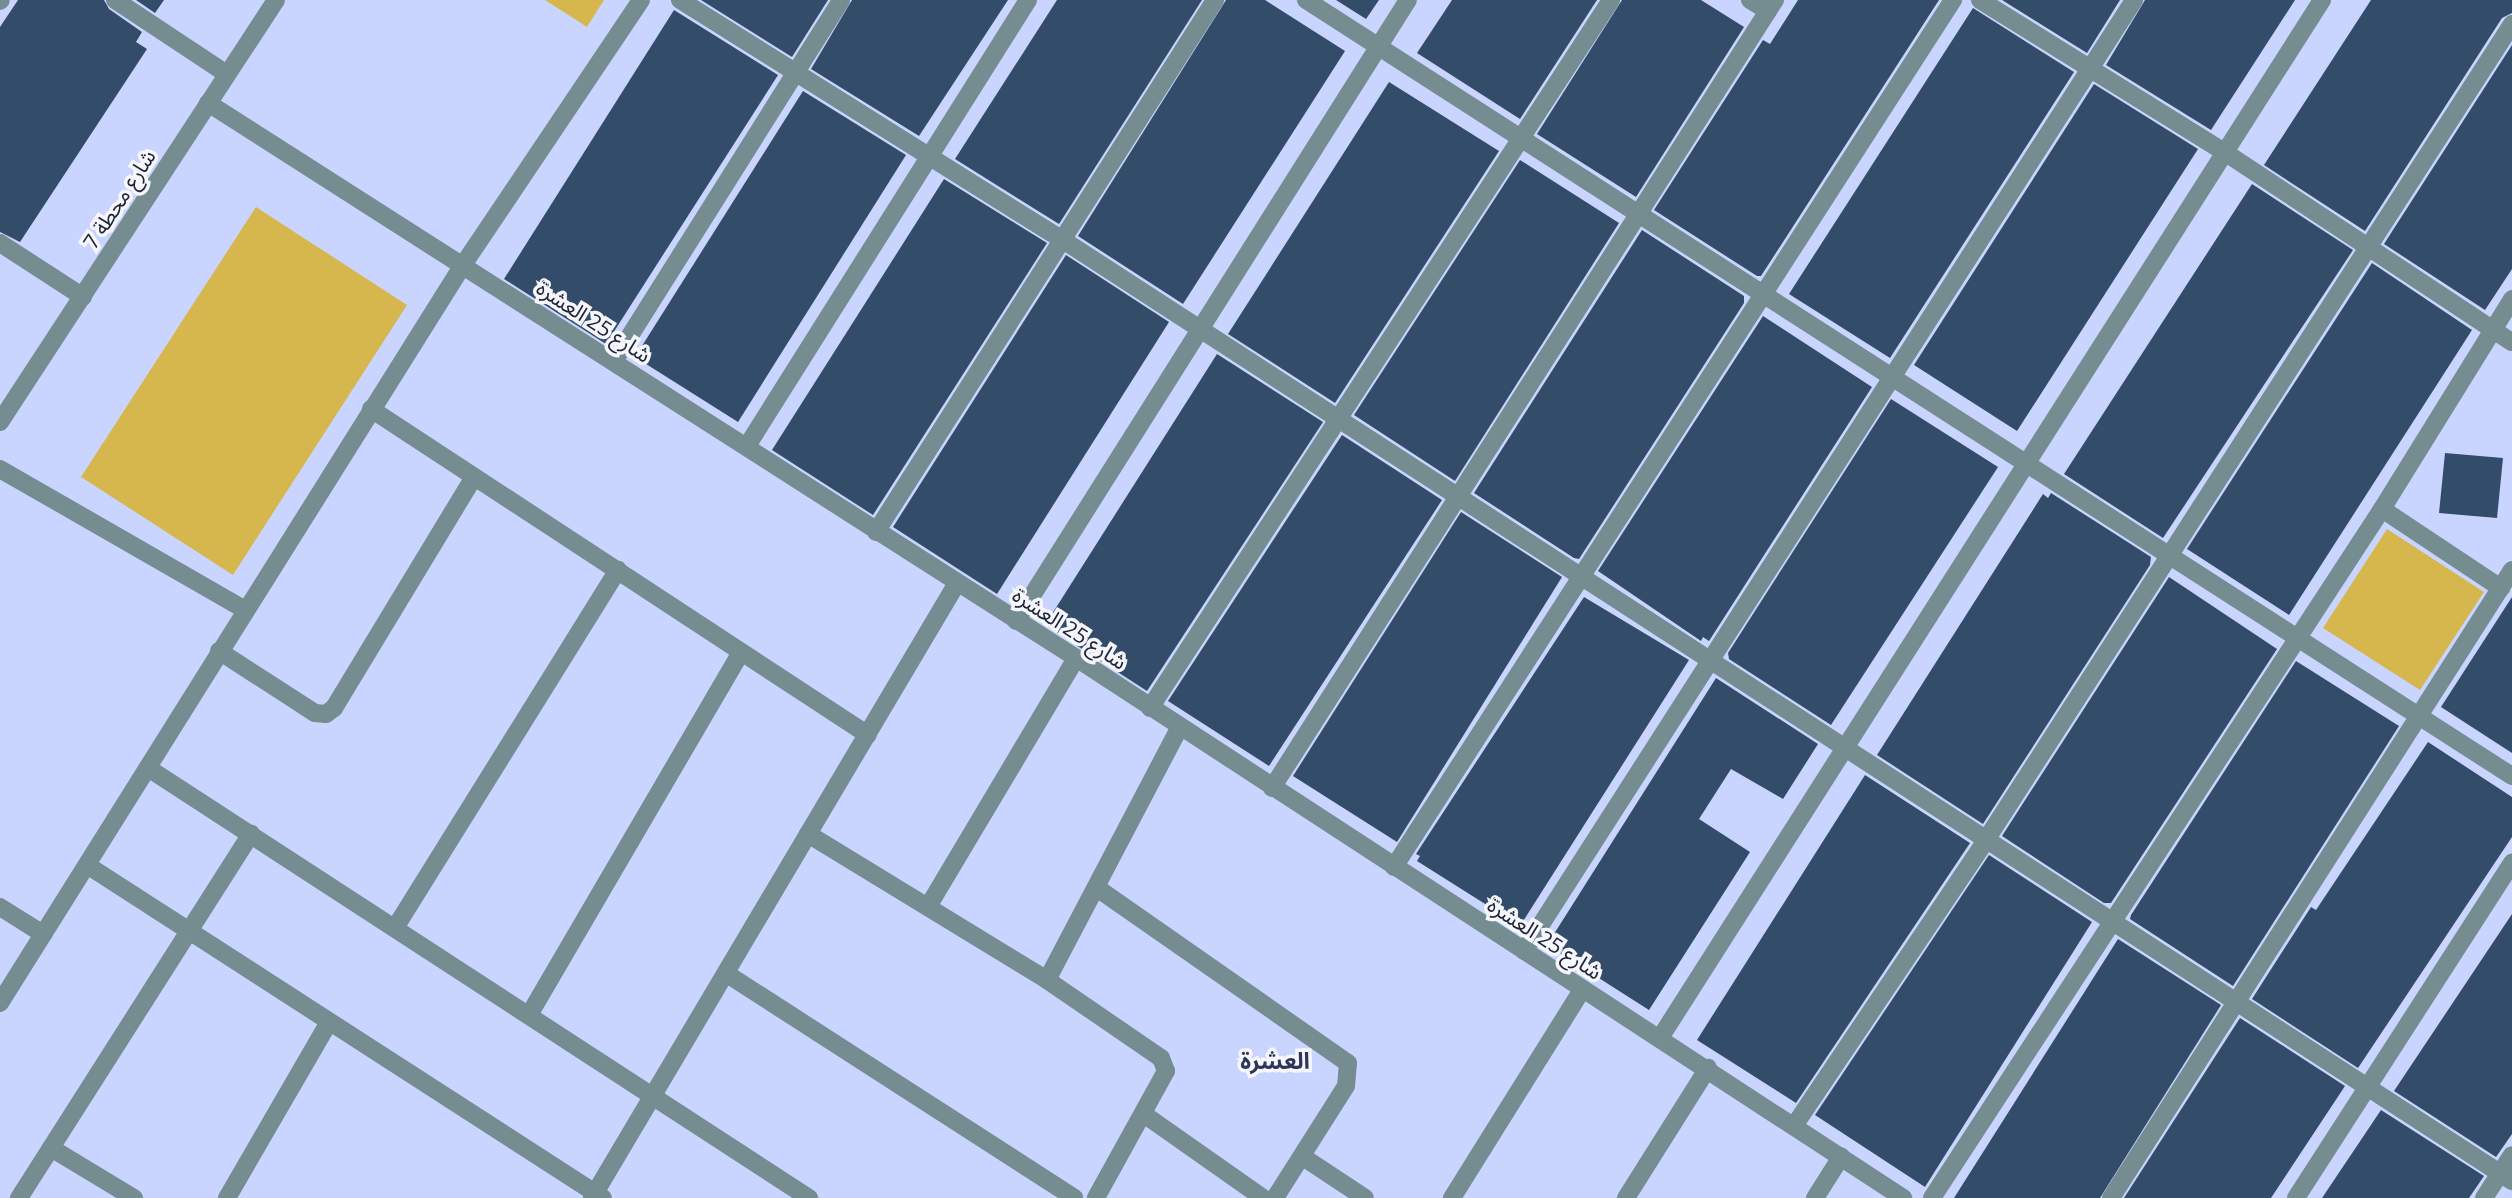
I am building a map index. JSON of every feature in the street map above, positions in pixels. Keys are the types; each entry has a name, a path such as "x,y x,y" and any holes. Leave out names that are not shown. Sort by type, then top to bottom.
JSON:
{"street":[{"path":"115,0 227,74"},
{"name":"شارع محطة 7","path":"0,422 276,0"},
{"path":"0,1003 463,265 641,0"},
{"path":"680,0 1063,240 1986,840 2111,918 2506,1177"},
{"path":"614,361 841,0"},
{"path":"747,446 1028,0"},
{"path":"876,532 1215,0"},
{"path":"1306,0 2512,776"},
{"path":"1016,621 1408,0"},
{"path":"1150,708 1335,418 1611,0"},
{"path":"1272,788 1457,494 1640,216 1771,6 1750,0"},
{"path":"1394,867 1953,0"},
{"path":"1980,0 2223,151 2512,342"},
{"path":"1524,951 2133,0"},
{"path":"1660,1038 1844,747 2027,466 2223,151 2322,0"},
{"path":"1794,1126 1986,840 2512,24"},
{"name":"شارع 25 العشرة","path":"208,103 1076,658 1582,990 1708,1068 1903,1198"},
{"path":"0,243 83,297"},
{"path":"1933,1198 2111,918 2382,509 2512,299"},
{"path":"371,409 868,735"},
{"path":"0,469 245,610"},
{"path":"219,651 315,713 326,714 334,708 474,477"},
{"path":"2382,509 2501,588"},
{"path":"395,928 618,570"},
{"path":"2111,1198 2512,570"},
{"path":"87,864 597,1196 650,1096 727,974 957,583"},
{"path":"529,1015 741,652"},
{"path":"929,905 1076,658"},
{"path":"1047,980 1180,727"},
{"path":"148,768 809,1198"},
{"path":"19,1198 251,834"},
{"path":"808,834 929,905 1047,980 1165,1063 1166,1071 1145,1115 1097,1198"},
{"path":"2296,1198 2512,863"},
{"path":"1097,888 1349,1063 1346,1086 1275,1198"},
{"path":"0,907 43,934"},
{"path":"727,974 1074,1198"},
{"path":"1452,1198 1582,990"},
{"path":"227,1198 329,1022"},
{"path":"1626,1198 1708,1068"},
{"path":"1145,1115 1263,1198"},
{"path":"51,1148 134,1198"},
{"path":"2484,1198 2506,1177 2512,1155"},
{"path":"1303,1157 1365,1198"},
{"path":"1815,1198 1841,1157"}],"shaded area":[{"path":"545,0 604,0 587,27"},
{"path":"256,207 407,305 233,575 81,477"},
{"path":"2387,529 2484,592 2420,690 2323,628"}],"building":[{"path":"18,0 104,0 109,9 142,32 136,42 147,49 20,242 0,232 0,27"},
{"path":"136,0 164,0 155,13"},
{"path":"701,0 828,0 792,57"},
{"path":"852,0 1008,0 919,136 811,69"},
{"path":"1057,0 1202,0 1059,224 955,159"},
{"path":"1226,0 1265,0 1345,51 1183,304 1078,236"},
{"path":"1336,0 1379,0 1366,19"},
{"path":"1452,0 1597,0 1520,119 1417,53"},
{"path":"1622,0 1701,0 1744,27 1636,197 1537,134"},
{"path":"1798,0 1939,0 1761,276 1757,276 1654,210 1763,40 1770,44"},
{"path":"2002,0 2120,0 2087,53"},
{"path":"2145,0 2295,0 2211,130 2106,65"},
{"path":"2371,0 2512,0 2512,13 2502,18 2365,231 2264,165"},
{"path":"1973,8 2074,72 1890,358 1789,294"},
{"path":"674,10 778,75 606,344 504,279"},
{"path":"2512,45 2512,269 2485,310 2384,244"},
{"path":"1389,82 1499,151 1335,403 1228,334"},
{"path":"2094,84 2198,149 2017,431 1914,365"},
{"path":"803,91 906,155 738,422 635,357"},
{"path":"1520,160 1619,223 1455,481 1354,415"},
{"path":"944,179 1047,243 873,515 772,450"},
{"path":"2252,184 2353,250 2163,538 2064,474"},
{"path":"1642,230 1744,296 1744,303 1579,559 1474,493"},
{"path":"1066,255 1169,322 997,594 893,527"},
{"path":"2372,263 2472,330 2289,615 2187,549"},
{"path":"1763,316 1872,387 1709,641 1703,637 1701,641 1598,571"},
{"path":"1217,354 1323,422 1147,691 1045,625"},
{"path":"1891,399 1998,467 1831,725 1729,659 1728,653"},
{"path":"1342,435 1442,500 1269,766 1168,701"},
{"path":"2445,453 2503,458 2497,518 2439,513"},
{"path":"2051,493 2151,557 2150,565 1983,824 1877,755 2043,494 2048,498"},
{"path":"1461,512 1562,577 1397,842 1293,776"},
{"path":"2169,577 2277,649 2111,903 2104,903 2002,836"},
{"path":"1584,597 1689,660 1520,926 1417,861 1420,856 1416,854"},
{"path":"2512,597 2512,753 2441,707"},
{"path":"2296,661 2399,726 2233,986 2130,919"},
{"path":"1716,678 1818,744 1783,799 1731,769 1699,819 1750,852 1649,1010 1547,945"},
{"path":"2428,742 2512,797 2512,837 2358,1068 2252,999 2311,907 2316,910"},
{"path":"1865,775 1970,843 1796,1103 1697,1040"},
{"path":"1989,855 2092,922 1925,1187 1815,1115"},
{"path":"2512,914 2512,1134 2496,1157 2394,1091"},
{"path":"2118,939 2221,1005 2100,1198 1954,1198"},
{"path":"2240,1018 2345,1086 2271,1198 2124,1198"},
{"path":"2381,1110 2484,1176 2469,1198 2322,1198"}],"district":[{"name":"العشرة","path":"1275,1060"}]}
